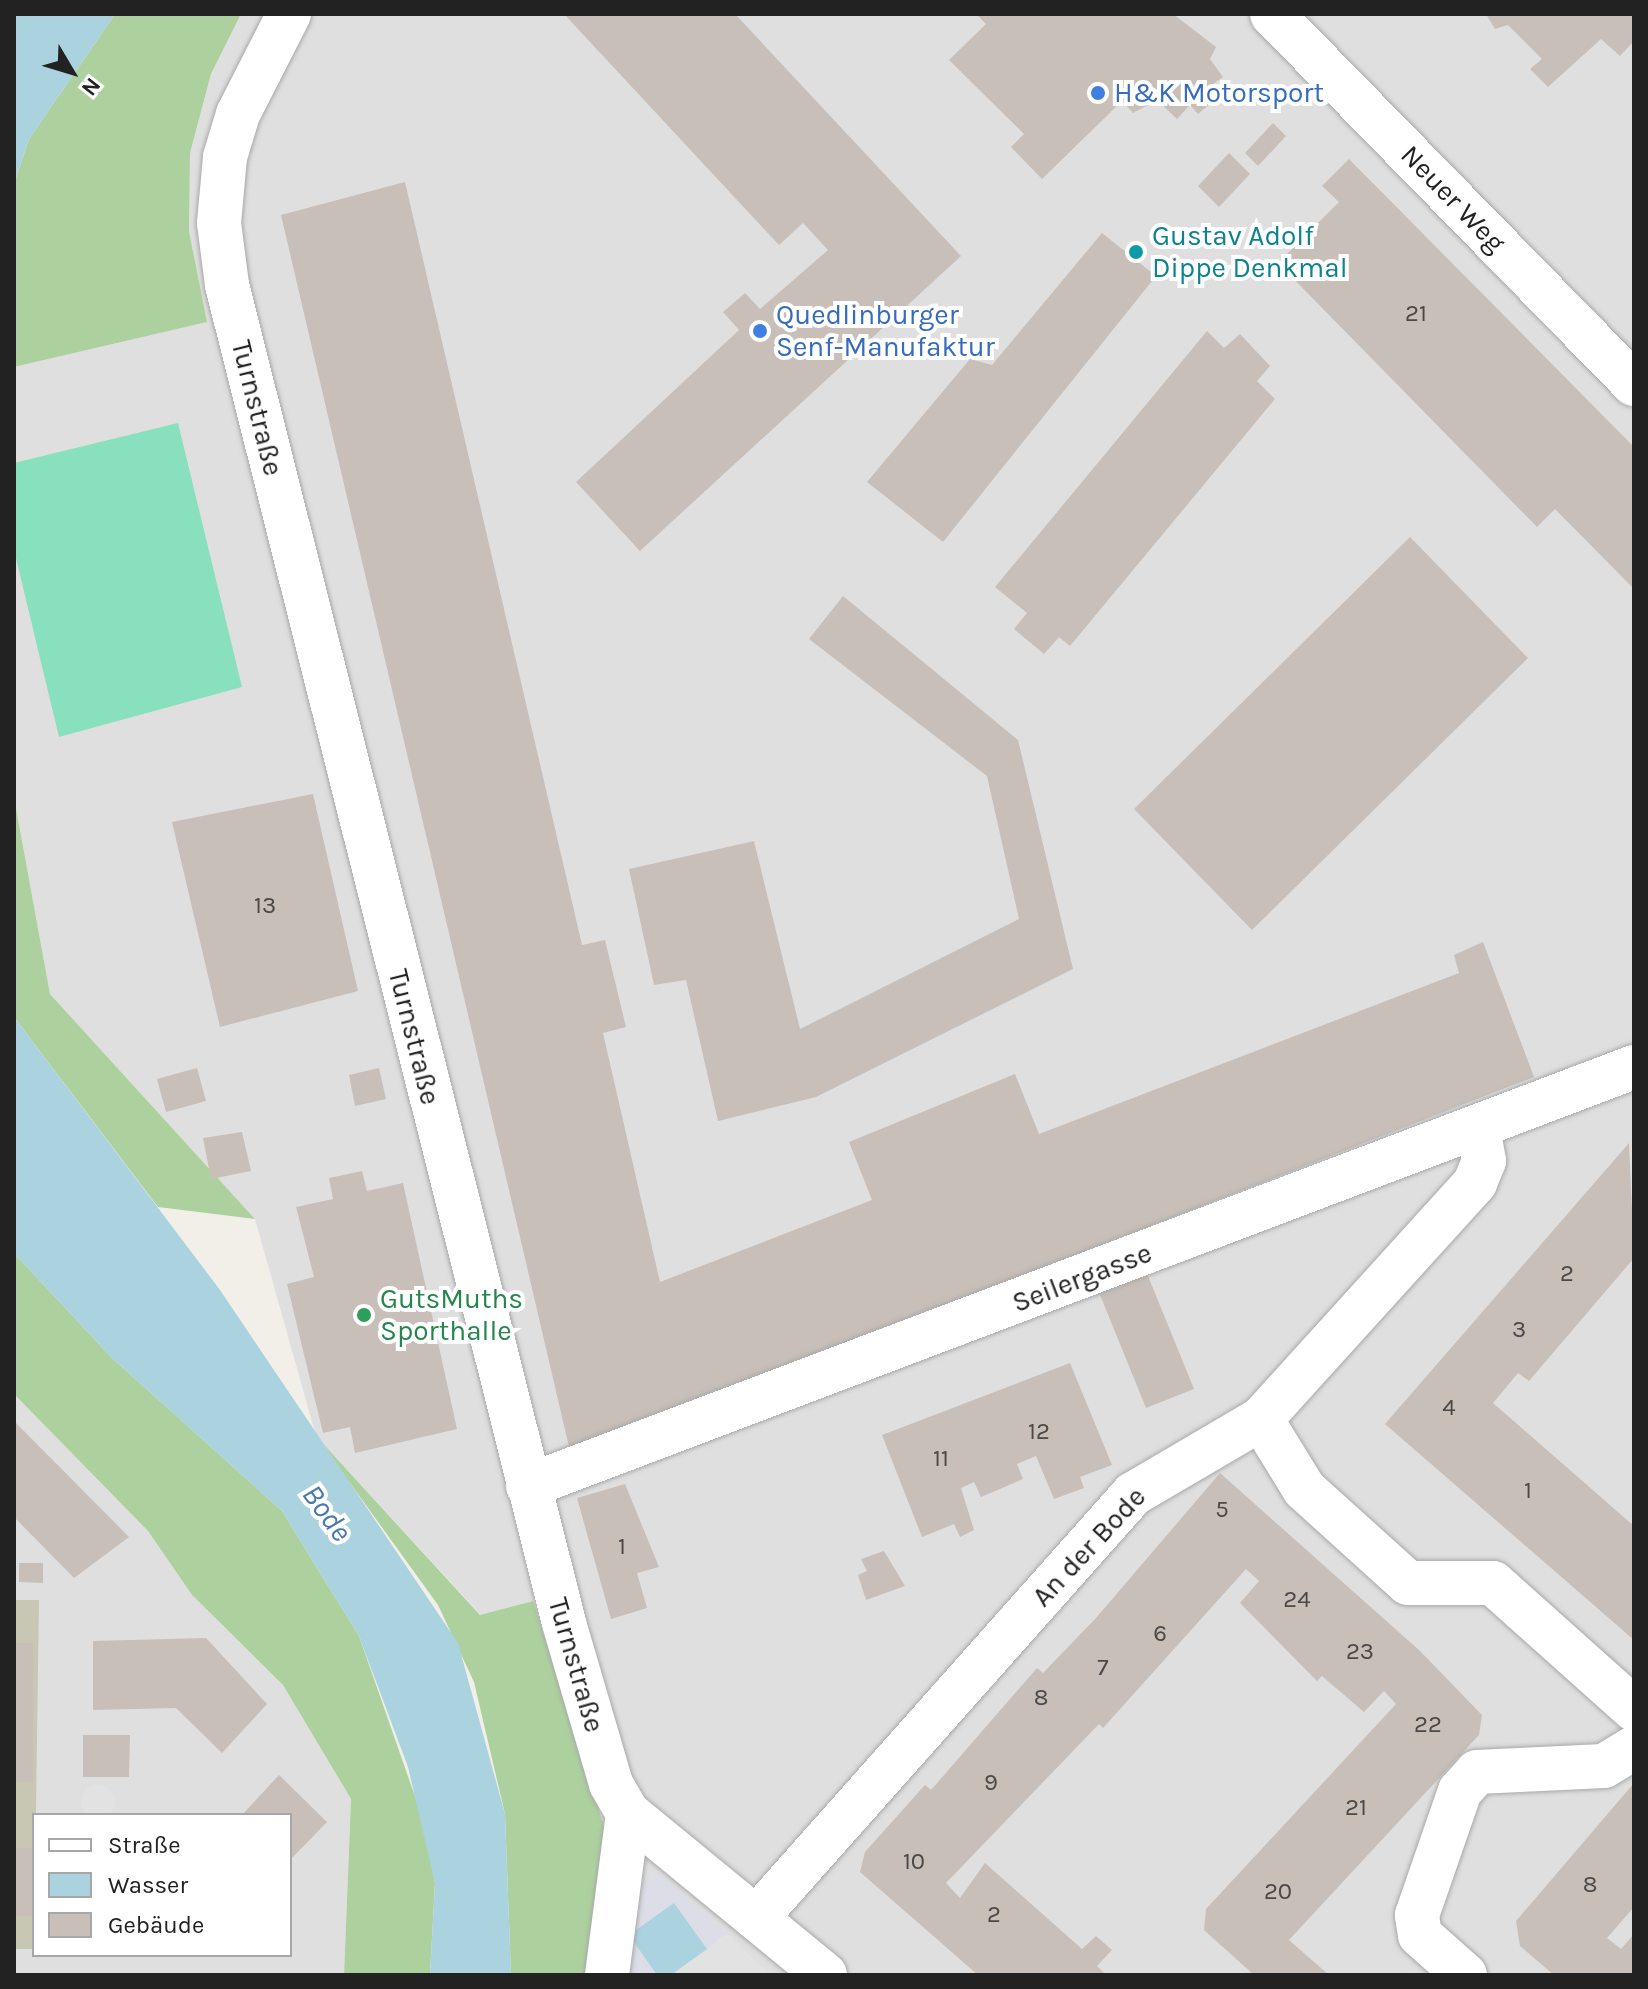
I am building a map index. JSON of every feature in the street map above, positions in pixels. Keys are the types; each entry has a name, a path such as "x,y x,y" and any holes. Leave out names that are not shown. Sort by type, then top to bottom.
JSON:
{"street":[{"name":"Turnstraße","path":"289,14 238,114 225,157 219,223 227,285 528,1486 599,1745 628,1813 825,1975"},
{"name":"Neuer Weg","path":"1272,14 1634,384"},
{"name":"Seilergasse","path":"528,1486 1634,1067"},
{"name":"An der Bode","path":"756,1918 1133,1494 1261,1419 1475,1183 1484,1161 1478,1127"},
{"path":"1261,1419 1304,1489 1408,1583 1493,1583 1634,1709"},
{"path":"1465,1975 1420,1935 1417,1915 1460,1791 1477,1772 1604,1766 1634,1748"},
{"path":"607,1975 628,1813"}],"shaded area":[{"path":"241,14 1634,14 1634,1975 587,1975 532,1601 481,1615 316,1436 255,1219 50,994 14,797 14,367 206,322 189,231 190,153 211,74"},
{"path":"14,1394 148,1531 192,1595 283,1685 351,1799 344,1975 14,1975"},
{"path":"14,1600 39,1600 36,1813 32,1813 32,1949 14,1949"},
{"path":"92,1786 104,1786 114,1796 111,1813 85,1813 82,1808 82,1796"},
{"path":"662,1876 726,1933 707,1949 674,1904 629,1935 640,1880"},
{"path":"726,1933 771,1975 671,1975 707,1949"},
{"path":"629,1935 657,1975 621,1975"}],"green space":[{"path":"115,14 241,14 211,74 190,153 189,231 207,322 14,367 14,184 29,139"},
{"path":"178,423 242,687 59,737 14,550 14,463"},
{"path":"14,797 50,994 255,1219 158,1207 14,1017"},
{"path":"14,1253 112,1358 282,1511 359,1636 425,1825 435,1883 430,1975 344,1975 351,1799 283,1685 192,1595 148,1531 14,1394"},
{"path":"316,1436 480,1615 533,1601 605,1830 587,1975 511,1975 505,1814 474,1682 438,1605"}],"water":[{"path":"14,14 115,14 29,139 14,184"},
{"name":"Bode","path":"14,1017 220,1290 458,1643 505,1814 511,1975 430,1975 435,1883 408,1767 359,1636 282,1511 112,1358 14,1253"},
{"path":"674,1903 707,1949 671,1975 657,1975 629,1935"}],"building":[{"path":"564,14 735,14 961,256 640,551 576,482 739,330 723,312 745,293 760,309 828,250 803,223 779,245"},
{"name":"H&K Motorsport","path":"976,14 1173,14 1216,47 1210,59 1223,77 1209,87 1217,98 1198,114 1190,105 1177,119 1157,100 1133,113 1122,101 1042,179 1011,147 1024,134 949,60 986,24"},
{"path":"1486,14 1634,14 1634,41 1620,56 1601,39 1548,87 1530,69 1542,59 1508,25 1495,29"},
{"path":"1273,123 1286,136 1258,166 1245,153"},
{"path":"1229,153 1250,174 1219,207 1198,186"},
{"path":"1349,159 1634,447 1634,589 1555,509 1537,527 1278,263 1339,202 1322,186"},
{"path":"405,182 582,945 605,940 626,1027 603,1033 660,1282 872,1200 849,1142 1015,1074 1039,1134 1459,973 1454,955 1483,942 1534,1077 570,1451 281,215"},
{"path":"1102,233 1156,276 943,542 867,482 970,359 992,365"},
{"path":"1207,331 1224,348 1240,334 1270,366 1257,381 1275,399 1070,646 1059,637 1044,654 1014,629 1027,613 995,587"},
{"path":"1410,537 1528,658 1252,930 1134,809"},
{"path":"843,596 1018,740 1073,969 816,1097 718,1121 686,980 654,985 629,869 754,841 800,1029 1019,919 987,776 809,639"},
{"path":"313,794 358,991 220,1027 172,822"},
{"path":"197,1068 206,1101 166,1112 157,1079"},
{"path":"379,1068 386,1099 355,1106 349,1075"},
{"path":"242,1132 251,1171 211,1179 203,1138"},
{"path":"1629,1143 1634,1258 1529,1381 1518,1373 1493,1403 1634,1526 1634,1640 1385,1424"},
{"name":"GutsMuths Sporthalle","path":"362,1171 367,1191 403,1183 457,1429 355,1453 350,1427 323,1433 287,1284 314,1277 296,1207 333,1199 329,1178"},
{"path":"1146,1271 1194,1389 1146,1408 1098,1290"},
{"path":"1070,1363 1112,1465 1080,1477 1084,1488 1054,1499 1036,1456 1017,1464 1023,1479 981,1497 974,1482 961,1488 974,1530 960,1537 954,1524 922,1537 882,1435"},
{"path":"14,1421 129,1537 74,1578 14,1517"},
{"path":"1220,1473 1419,1650 1482,1715 1479,1735 1289,1940 1329,1975 1254,1975 1204,1930 1206,1909 1396,1704 1384,1691 1364,1712 1322,1676 1317,1681 1240,1603 1259,1581 1246,1569 1103,1728 1099,1724 946,1883 960,1898 985,1863 1082,1949 1096,1936 1112,1950 1097,1966 1106,1975 978,1975 860,1872 865,1852 925,1785 931,1790 1037,1668 1043,1673 1096,1618"},
{"path":"625,1484 659,1567 637,1573 647,1608 611,1619 577,1498"},
{"path":"884,1551 905,1586 866,1600 858,1575 867,1571 861,1559"},
{"path":"19,1563 43,1563 43,1583 19,1582"},
{"path":"206,1638 267,1704 222,1753 176,1708 93,1710 93,1641"},
{"path":"14,1643 33,1643 33,1782 14,1782"},
{"path":"83,1735 130,1735 129,1777 83,1777"},
{"path":"279,1775 327,1822 292,1858 292,1813 244,1813"},
{"path":"1634,1783 1634,1907 1607,1938 1621,1949 1634,1934 1634,1975 1554,1975 1520,1946 1516,1921"},
{"path":"14,1848 32,1848 32,1916 14,1916"}],"place":[{"name":"H&K Motorsport","path":"1098,93"},
{"name":"Gustav Adolf Dippe Denkmal","path":"1136,252"},
{"name":"Quedlinburger Senf-Manufaktur","path":"760,331"},
{"name":"GutsMuths Sporthalle","path":"364,1315"}]}
